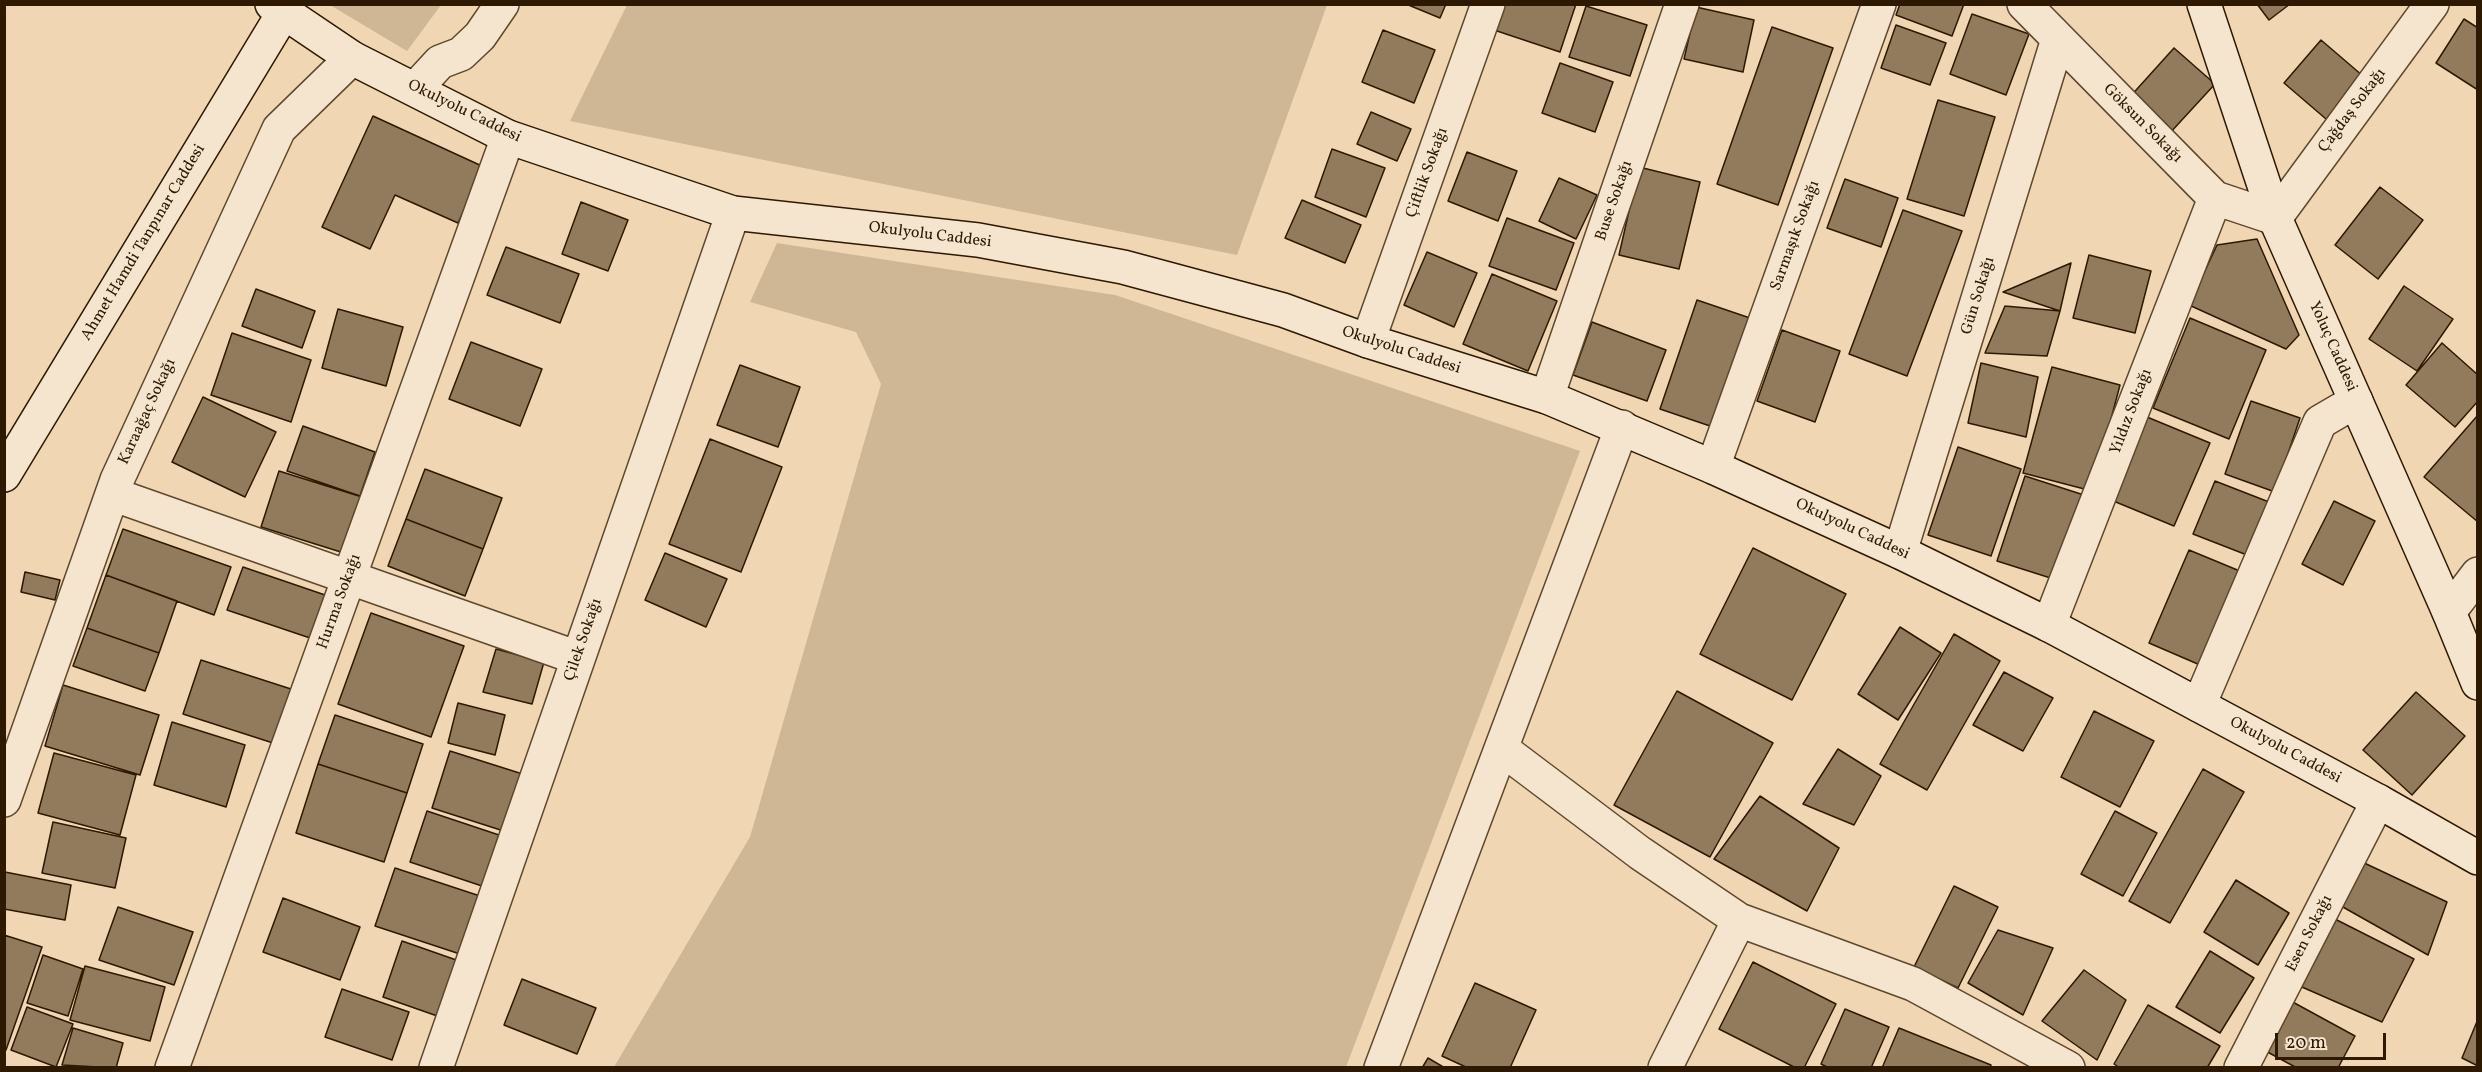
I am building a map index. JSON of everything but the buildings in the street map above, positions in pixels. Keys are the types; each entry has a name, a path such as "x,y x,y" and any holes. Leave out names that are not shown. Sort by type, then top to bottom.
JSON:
{"street":[{"path":"416,88 440,62 461,54 480,36 502,4"},
{"name":"Çiftlik Sokağı","path":"1368,341 1488,4"},
{"name":"Buse Sokağı","path":"1547,397 1682,4"},
{"name":"Sarmaşık Sokağı","path":"1713,467 1880,4"},
{"name":"Göksun Sokağı","path":"2024,4 2216,198 2275,218"},
{"name":"Yoluç Caddesi","path":"2204,4 2275,218 2449,612 2478,683"},
{"name":"Çağdaş Sokağı","path":"2275,218 2432,4"},
{"name":"Okulyolu Caddesi","path":"278,8 352,58 416,88 508,137 733,213 978,240 1123,267 1282,310 1368,341 1547,397 1713,467 1900,552 2049,625 2378,801 2478,858"},
{"name":"Ahmet Hamdi Tanpınar Caddesi","path":"4,475 278,8"},
{"name":"Gün Sokağı","path":"1900,552 2058,39"},
{"name":"Karaağaç Sokağı","path":"4,800 112,494 279,129 352,58"},
{"name":"Hurma Sokağı","path":"172,1068 508,137"},
{"name":"Yıldız Sokağı","path":"2049,625 2216,198"},
{"name":"Çilek Sokağı","path":"436,1068 733,213"},
{"path":"2199,705 2320,422 2356,401"},
{"path":"1381,1068 1622,427"},
{"path":"112,494 578,658"},
{"path":"2449,612 2478,574"},
{"path":"1502,749 1640,853 1739,920 1913,984 2068,1068"},
{"name":"Esen Sokağı","path":"2241,1068 2378,801"},
{"path":"1665,1068 1739,920"}],"shaded area":[{"path":"627,4 1327,5 1237,255 570,121"},
{"path":"330,5 441,5 407,51"},
{"path":"777,243 1115,295 1580,451 1346,1067 614,1067 750,837 881,384 856,332 750,302"}]}
